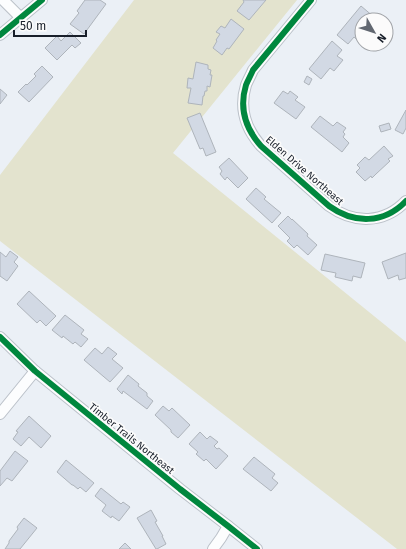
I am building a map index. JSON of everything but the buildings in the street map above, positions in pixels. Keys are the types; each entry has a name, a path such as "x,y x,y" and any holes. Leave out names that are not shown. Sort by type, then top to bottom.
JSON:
{"street":[{"path":"3,0 21,18"},
{"name":"Elden Drive Northeast","path":"311,0 253,70 246,84 243,99 244,114 248,128 261,146 336,211 349,217 362,219 376,218 390,214 406,201"},
{"path":"0,35 21,18 35,2"},
{"name":"Timber Trails Northeast","path":"0,337 35,371 256,549"},
{"path":"0,414 35,371"},
{"path":"213,549 228,526"}],"green space":[{"path":"134,0 297,0 173,153 406,342 406,549 397,549 0,241 0,175"}],"cycle path":[{"path":"0,35 42,0"},
{"path":"311,0 253,70 246,85 243,102 243,110 247,125 261,146 329,206 339,212 348,216 369,219 388,214 397,209 406,201"},
{"path":"0,337 35,371 180,489 257,549"}]}
